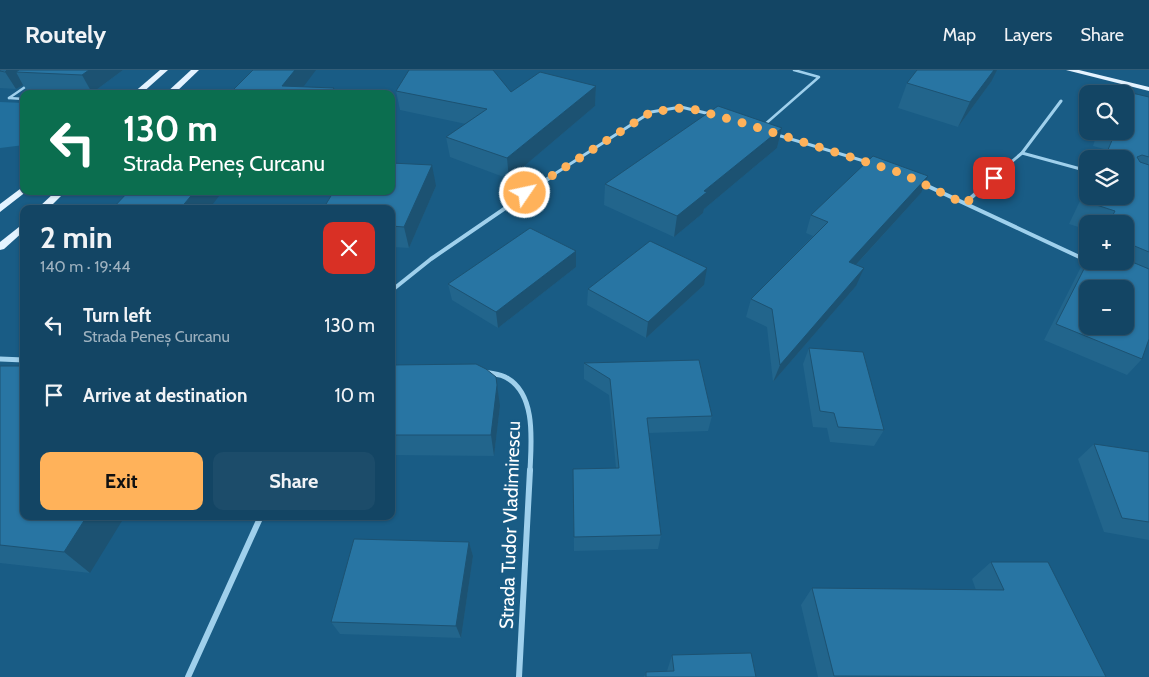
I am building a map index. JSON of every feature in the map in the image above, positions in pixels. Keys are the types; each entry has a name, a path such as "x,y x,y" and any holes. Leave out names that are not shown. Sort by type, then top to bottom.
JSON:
{"main road":[{"path":"141,90 164,70"},
{"path":"173,90 195,70"},
{"path":"1070,70 1149,89"},
{"path":"0,208 20,191"},
{"path":"46,205 58,195"},
{"path":"0,247 20,230"}],"street":[{"path":"965,204 1022,153 1062,101"},
{"path":"395,287 431,259 541,182 651,112 681,108 716,115"},
{"path":"759,129 882,167"},
{"path":"1022,153 1079,169"},
{"path":"917,181 1079,257"},
{"path":"0,359 20,360"},
{"name":"Strada Tudor Vladimirescu","path":"482,371 508,378 518,389 528,409 532,430 519,677"},
{"path":"188,677 259,520"}],"lane":[{"path":"759,129 819,77 794,70"},
{"path":"21,90 30,84"},
{"path":"20,91 9,98 20,99"}],"shaded area":[{"path":"0,102 20,103 20,146 0,148"}],"building":[{"path":"19,70 89,70 82,75 16,72"},
{"path":"253,70 295,70 282,86 334,88 332,90 233,90"},
{"path":"409,70 493,70 511,92 540,72 596,86 507,158 446,137 487,109 396,91"},
{"path":"917,70 994,70 970,102 907,83"},
{"path":"1134,94 1149,97 1149,157 1142,155 1137,157 1140,162 1149,165 1149,252 1134,246 1134,215 1113,215 1115,211 1096,205 1134,205 1134,150 1108,150 1112,140 1134,140"},
{"path":"718,106 782,128 704,191 707,192 677,216 605,184"},
{"path":"873,156 928,176 849,262 864,268 780,365 772,309 751,299 828,222 811,215"},
{"path":"395,163 432,165 404,227 395,226 395,205 325,205 332,195 395,195"},
{"path":"125,195 192,195 183,205 116,205"},
{"path":"530,228 576,251 496,312 448,284"},
{"path":"650,241 707,268 648,322 588,289"},
{"path":"1134,263 1149,269 1149,339 1142,359 1083,335 1134,335 1134,280 1079,280 1079,333 1056,324 1083,270 1134,270"},
{"path":"809,348 863,352 884,430 838,427 834,413 820,411"},
{"path":"699,360 712,416 647,418 661,535 574,537 573,469 619,468 610,379 584,363"},
{"path":"476,364 486,369 496,377 497,385 491,435 395,435 395,365"},
{"path":"0,366 20,366 20,520 84,520 64,552 0,545"},
{"path":"1094,444 1149,452 1149,522 1122,518"},
{"path":"354,539 469,542 456,626 331,622"},
{"path":"991,562 1048,562 1106,677 834,676 812,588 1004,590"},
{"path":"751,653 756,677 646,677 646,672 674,671 672,655"}],"route":[{"path":"525,193 634,122 651,112 665,108 697,110 826,149 901,173 965,204 994,178"}]}
